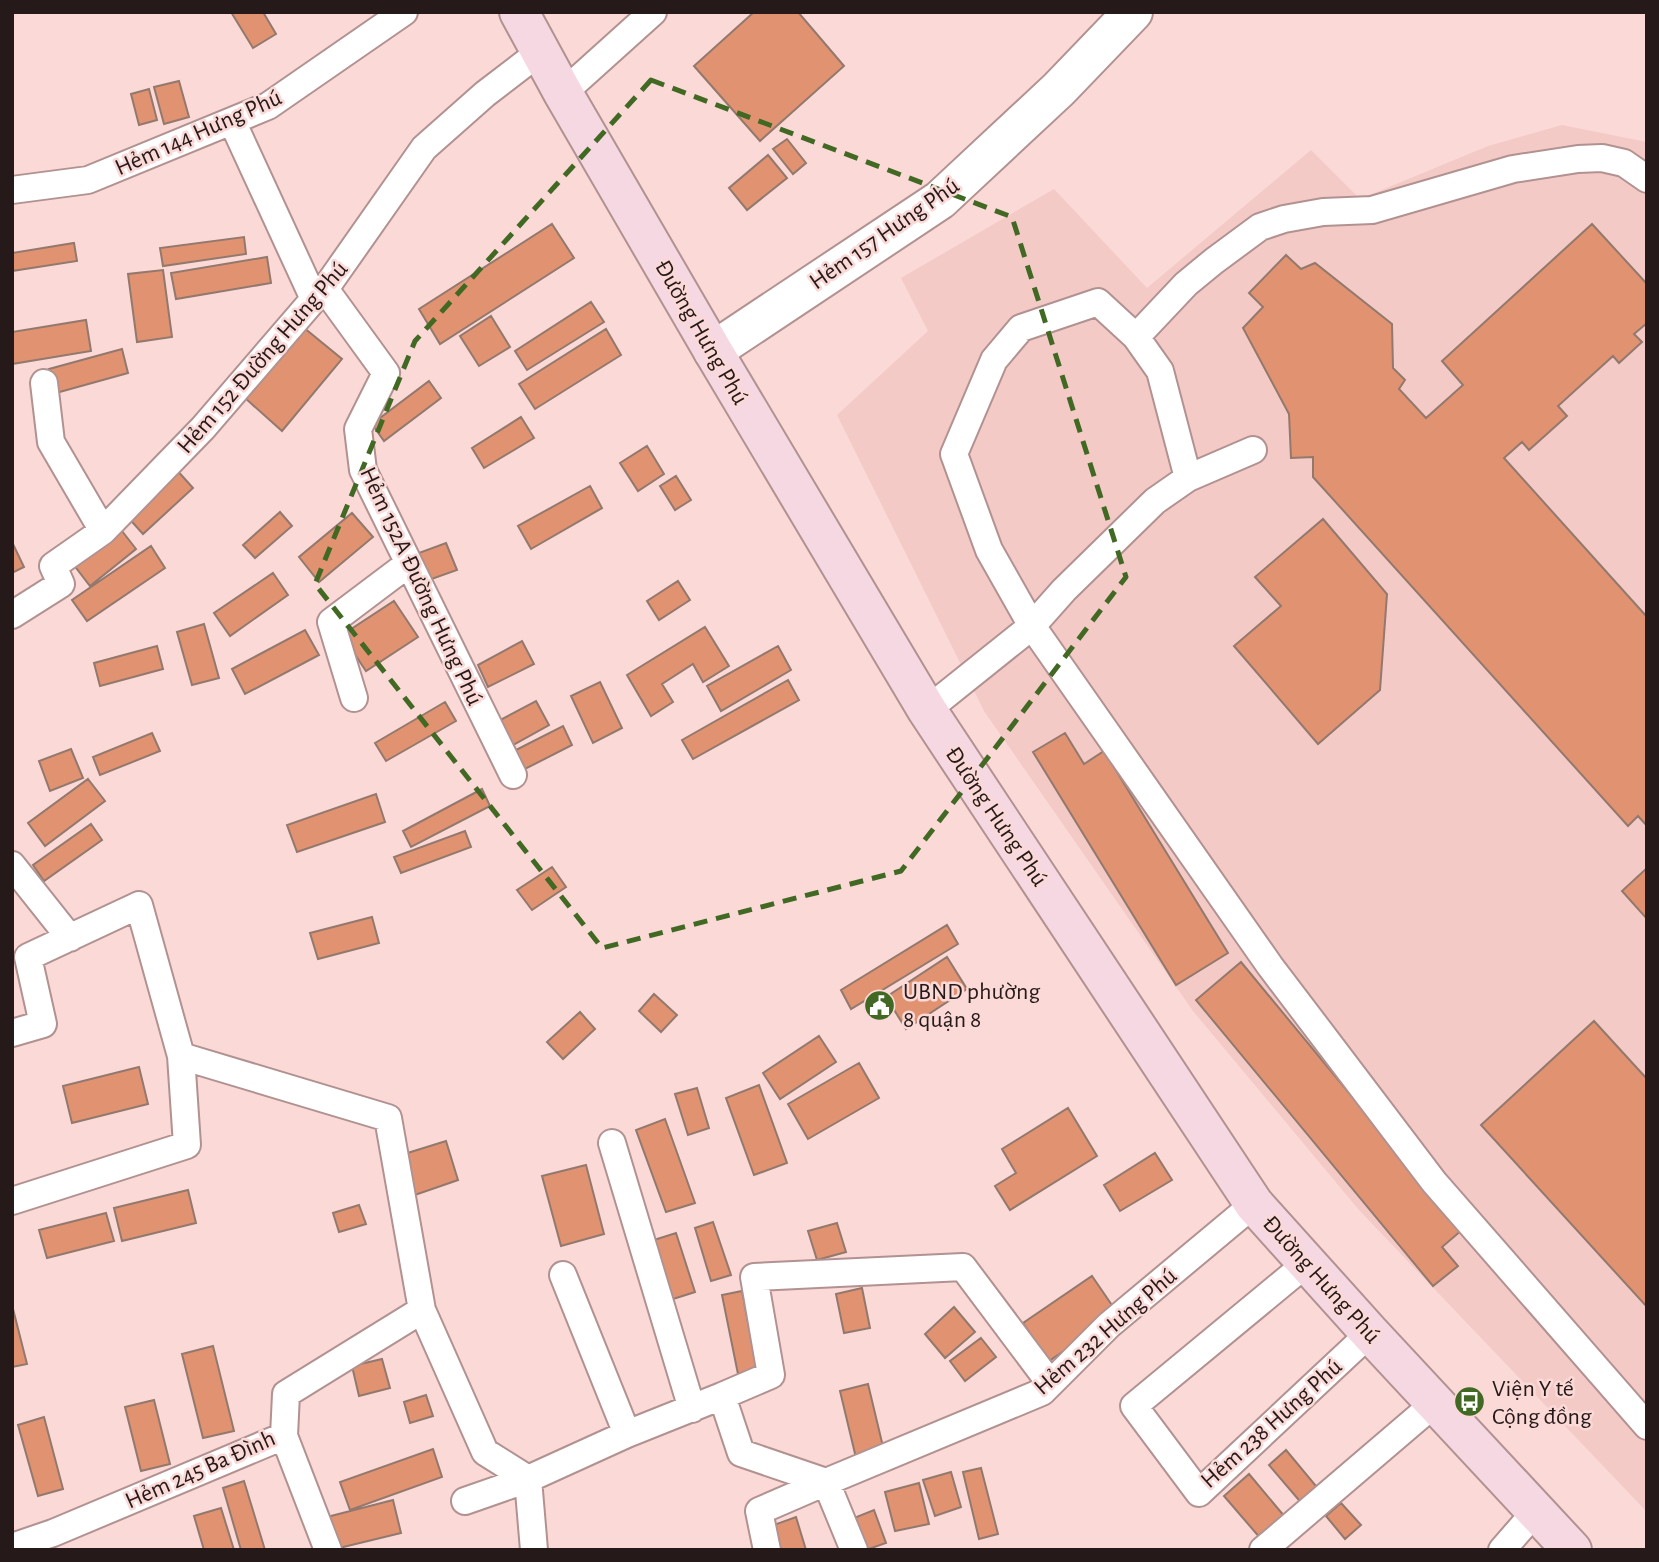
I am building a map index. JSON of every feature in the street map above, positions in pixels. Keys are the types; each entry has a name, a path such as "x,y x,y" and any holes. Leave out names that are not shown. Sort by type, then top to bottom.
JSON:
{"main road":[{"name":"Đường Hưng Phú","path":"519,12 713,351 928,710 1254,1204 1572,1550"}],"street":[{"name":"Hẻm 157 Hưng Phú","path":"713,351 940,200 1059,89 1133,12"}],"lane":[{"name":"Hẻm 144 Hưng Phú","path":"12,190 88,180 268,106 404,12"},
{"path":"563,93 653,12"},
{"name":"Hẻm 152 Đường Hưng Phú","path":"12,615 61,584 53,566 103,531 204,428 320,294 424,148 485,94 541,51"},
{"path":"232,121 320,294"},
{"path":"1136,337 1186,284 1214,261 1260,227 1284,219 1323,212 1372,210 1513,169 1578,159 1602,158 1624,163 1647,179"},
{"name":"Hẻm 152A Đường Hưng Phú","path":"320,294 386,373 358,429 363,470 513,775"},
{"path":"1188,478 1160,372 1136,337 1098,302 1021,328 994,360 954,454 989,550 1032,626 1270,965 1426,1171 1647,1426"},
{"path":"44,383 51,442 103,531"},
{"path":"928,710 1032,626 1064,590 1154,501 1188,478 1253,450"},
{"path":"354,698 331,622 408,564"},
{"path":"12,865 70,938"},
{"path":"12,1033 43,1024 28,957 139,905 181,1056 187,1145 12,1201"},
{"path":"181,1056 388,1118 422,1310 485,1452 528,1479"},
{"path":"612,1143 692,1409"},
{"name":"Hẻm 232 Hưng Phú","path":"767,1550 759,1511 1042,1392 1109,1325 1254,1204"},
{"name":"Hẻm 238 Hưng Phú","path":"1307,1263 1134,1406 1199,1493 1370,1333"},
{"path":"465,1501 528,1479 627,1434 771,1375 754,1277 963,1268 1050,1383"},
{"path":"563,1275 627,1434"},
{"name":"Hẻm 245 Ba Đình","path":"12,1547 55,1541 284,1436 286,1394 422,1310"},
{"path":"722,1396 741,1453 826,1482 854,1550"},
{"path":"1263,1550 1435,1403"},
{"path":"284,1436 328,1550"},
{"path":"528,1479 534,1550"},
{"path":"1502,1550 1536,1511"}],"highlighted area":[{"path":"651,80 1012,217 1126,577 901,871 602,948 315,584 415,341"}],"shaded area":[{"path":"1562,125 1647,142 1647,1512 1359,1210 1193,1011 984,711 837,415 928,331 901,278 1054,189 1147,288 1311,150 1360,199 1488,146"}],"building":[{"path":"231,12 263,12 276,34 253,48"},
{"path":"754,12 798,12 844,66 760,141 694,66"},
{"path":"179,81 189,117 164,124 154,87"},
{"path":"149,89 157,120 139,125 131,94"},
{"path":"787,139 806,163 793,174 773,149"},
{"path":"768,155 787,178 747,210 729,188"},
{"path":"552,224 574,258 440,344 419,309"},
{"path":"1592,224 1647,284 1647,323 1634,334 1642,342 1619,363 1613,356 1558,406 1567,416 1529,450 1522,442 1504,458 1647,617 1647,826 1638,816 1628,826 1313,477 1313,457 1291,458 1289,414 1243,328 1263,307 1249,293 1286,255 1301,269 1315,263 1392,324 1393,368 1405,380 1399,389 1426,418 1463,385 1442,361"},
{"path":"244,237 246,254 163,266 160,248"},
{"path":"74,243 77,261 12,271 12,253"},
{"path":"267,257 271,283 176,299 171,273"},
{"path":"163,270 172,337 137,342 128,274"},
{"path":"591,302 604,322 527,370 515,351"},
{"path":"491,316 510,347 479,366 460,336"},
{"path":"86,320 91,351 12,364 12,332"},
{"path":"303,327 342,359 282,431 245,398"},
{"path":"606,329 621,355 535,409 519,384"},
{"path":"122,349 128,373 56,393 49,369"},
{"path":"429,381 441,398 384,441 372,424"},
{"path":"521,417 534,438 484,468 472,448"},
{"path":"647,446 664,474 638,491 620,463"},
{"path":"175,468 193,488 143,534 125,514"},
{"path":"676,476 691,500 675,510 660,486"},
{"path":"590,486 602,508 531,549 518,526"},
{"path":"280,512 292,526 255,558 243,545"},
{"path":"352,513 373,537 319,582 299,557"},
{"path":"1323,519 1387,594 1380,690 1318,744 1234,646 1281,606 1255,577"},
{"path":"115,522 136,549 90,586 70,560"},
{"path":"12,542 24,567 12,573"},
{"path":"446,543 457,570 426,581 416,554"},
{"path":"151,546 165,568 87,621 72,600"},
{"path":"273,573 288,595 230,636 214,613"},
{"path":"678,581 690,600 659,620 647,601"},
{"path":"394,601 418,637 366,671 342,635"},
{"path":"204,624 219,678 192,685 177,632"},
{"path":"705,627 729,666 703,682 693,664 662,684 673,702 651,716 627,675"},
{"path":"305,630 319,655 245,694 232,669"},
{"path":"522,641 534,664 488,687 478,665"},
{"path":"157,646 163,669 100,686 94,663"},
{"path":"778,646 791,670 721,711 707,686"},
{"path":"788,680 799,700 693,759 682,740"},
{"path":"600,682 622,728 593,743 571,696"},
{"path":"536,701 549,725 504,750 491,725"},
{"path":"445,702 456,721 386,761 375,743"},
{"path":"563,726 572,745 521,771 512,752"},
{"path":"152,733 160,751 100,775 93,757"},
{"path":"1065,733 1084,764 1104,751 1228,953 1176,985 1033,752"},
{"path":"71,749 83,778 50,791 39,761"},
{"path":"88,779 105,801 45,846 28,823"},
{"path":"482,789 490,806 411,847 403,831"},
{"path":"376,794 385,822 297,852 287,825"},
{"path":"91,824 102,840 44,881 33,865"},
{"path":"465,831 471,847 401,873 394,857"},
{"path":"552,867 566,887 532,910 517,890"},
{"path":"1647,868 1647,919 1622,891"},
{"path":"372,917 379,943 318,959 310,933"},
{"path":"947,925 958,944 851,1009 841,990"},
{"path":"947,957 967,989 906,1029 886,997"},
{"path":"1241,962 1462,1230 1442,1247 1458,1266 1433,1286 1196,1000"},
{"path":"654,994 677,1015 661,1032 639,1011"},
{"path":"580,1012 595,1029 563,1059 547,1042"},
{"path":"1594,1021 1647,1079 1647,1307 1481,1125"},
{"path":"819,1036 836,1062 780,1099 763,1073"},
{"path":"859,1063 879,1098 808,1139 788,1104"},
{"path":"139,1067 148,1104 72,1123 63,1086"},
{"path":"759,1085 787,1163 754,1175 726,1098"},
{"path":"697,1088 709,1128 688,1135 675,1094"},
{"path":"1068,1108 1097,1156 1010,1210 995,1186 1016,1173 1002,1149"},
{"path":"665,1119 695,1203 666,1212 636,1130"},
{"path":"446,1141 458,1180 412,1196 398,1156"},
{"path":"1155,1153 1172,1180 1120,1211 1104,1185"},
{"path":"586,1165 604,1234 561,1246 542,1176"},
{"path":"188,1190 196,1223 122,1241 114,1208"},
{"path":"359,1205 366,1224 339,1232 333,1213"},
{"path":"106,1213 114,1241 47,1258 39,1230"},
{"path":"713,1222 731,1275 711,1281 695,1228"},
{"path":"837,1223 846,1252 817,1260 808,1231"},
{"path":"676,1233 695,1292 670,1300 651,1241"},
{"path":"1092,1276 1118,1314 1049,1361 1023,1323"},
{"path":"862,1288 870,1328 844,1333 836,1294"},
{"path":"742,1291 757,1370 738,1374 722,1295"},
{"path":"12,1305 27,1364 12,1367"},
{"path":"954,1307 975,1332 945,1358 925,1334"},
{"path":"981,1338 996,1357 965,1381 950,1361"},
{"path":"213,1346 234,1431 203,1438 182,1354"},
{"path":"382,1359 390,1388 359,1396 352,1366"},
{"path":"868,1384 885,1455 857,1462 840,1391"},
{"path":"426,1395 433,1416 410,1423 404,1402"},
{"path":"154,1400 170,1464 141,1471 125,1407"},
{"path":"44,1417 63,1489 38,1496 18,1425"},
{"path":"433,1449 442,1477 350,1510 340,1482"},
{"path":"1286,1450 1321,1492 1304,1506 1269,1465"},
{"path":"981,1468 998,1534 979,1539 963,1472"},
{"path":"951,1472 961,1507 935,1516 923,1480"},
{"path":"1249,1474 1285,1517 1261,1539 1224,1496"},
{"path":"244,1481 265,1550 241,1550 223,1488"},
{"path":"919,1483 929,1524 895,1531 885,1492"},
{"path":"393,1500 401,1533 335,1549 327,1517"},
{"path":"1341,1503 1361,1525 1345,1539 1326,1516"},
{"path":"221,1508 234,1550 204,1550 194,1516"},
{"path":"874,1510 886,1543 866,1550 854,1518"},
{"path":"796,1517 806,1550 778,1550 771,1526"}],"place":[{"name":"UBND phường 8 quận 8","path":"880,1005"},
{"name":"Viện Y tế Cộng đồng","path":"1469,1402"}]}
